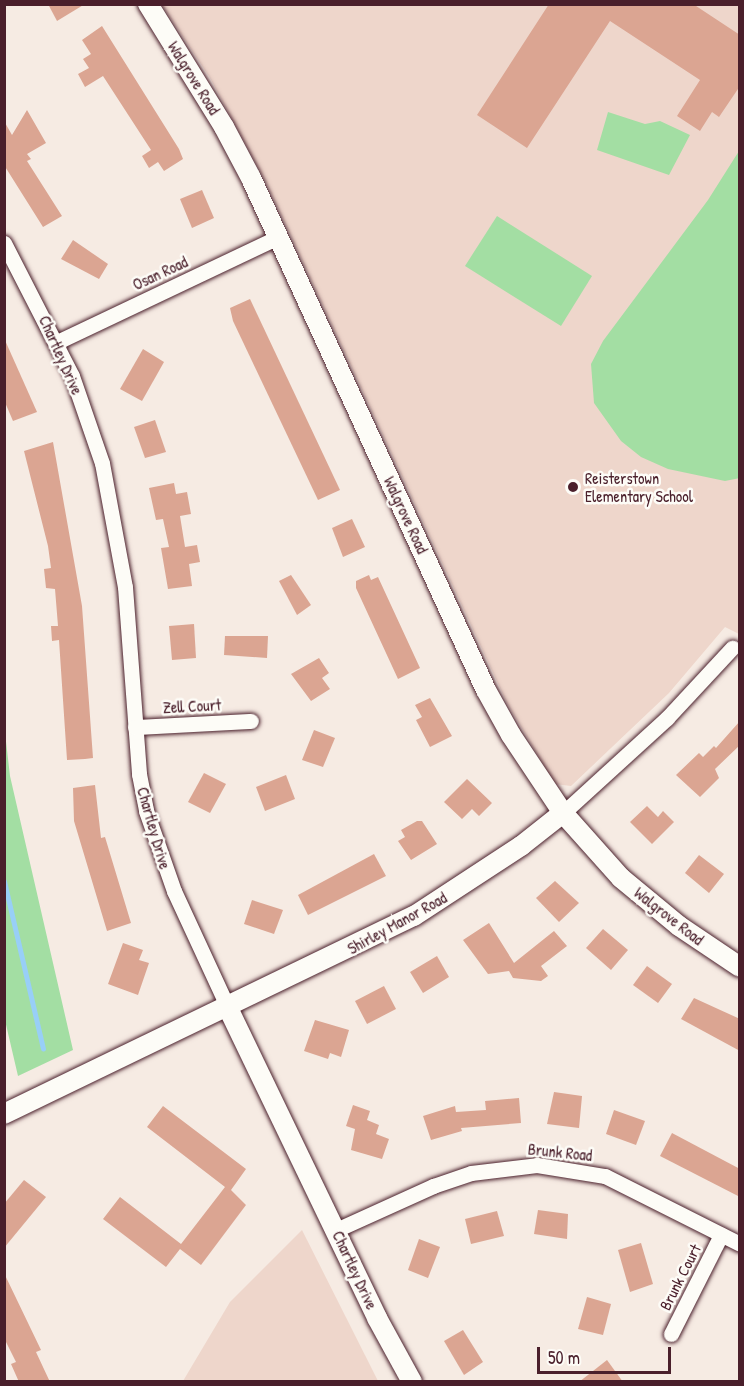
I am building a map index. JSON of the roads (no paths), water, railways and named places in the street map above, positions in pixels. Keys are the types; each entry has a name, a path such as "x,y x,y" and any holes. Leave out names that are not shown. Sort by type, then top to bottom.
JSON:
{"street":[{"name":"Walgrove Road","path":"148,4 224,127 278,237 486,690 535,775 562,813 649,902 740,967"},
{"name":"Osan Road","path":"57,342 278,237"},
{"name":"Chartley Drive","path":"4,243 57,342 89,422 115,526 125,586 135,727 146,811 156,847 228,1008 412,1382"},
{"name":"Shirley Manor Road","path":"4,1114 228,1008 414,916 521,846 562,813 667,718 732,648"},
{"name":"Zell Court","path":"135,727 251,721"},
{"name":"Brunk Road","path":"336,1230 433,1186 471,1173 537,1165 605,1176 740,1244"},
{"name":"Brunk Court","path":"670,1334 721,1235"}],"waterway":[{"path":"4,881 43,1049"}],"place":[{"name":"Reisterstown Elementary School","path":"573,487"}]}
